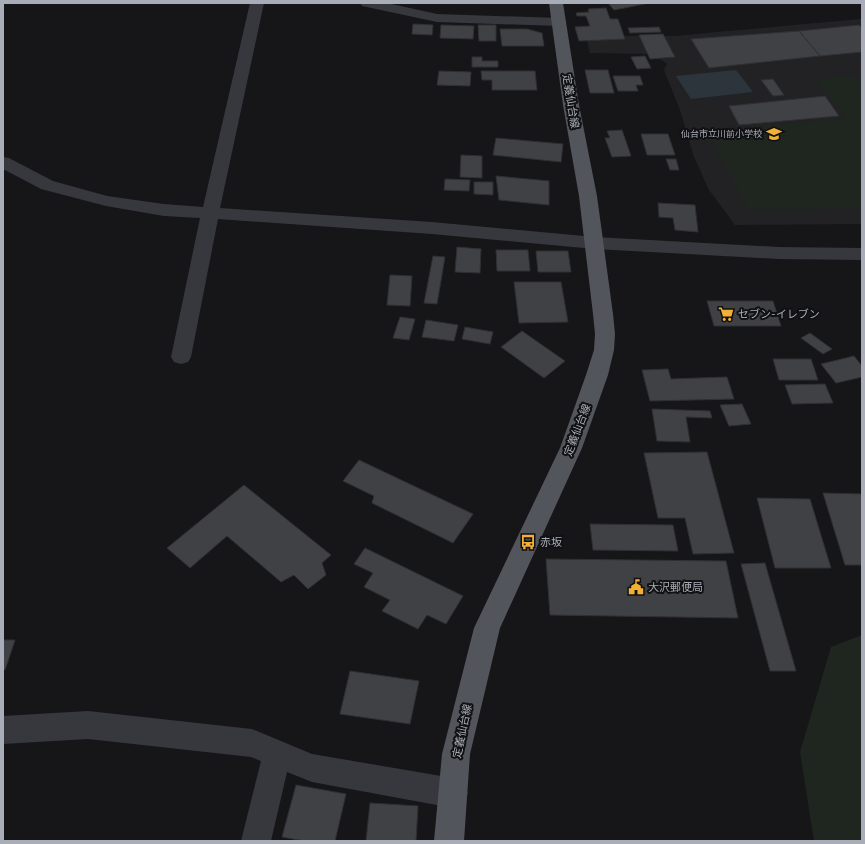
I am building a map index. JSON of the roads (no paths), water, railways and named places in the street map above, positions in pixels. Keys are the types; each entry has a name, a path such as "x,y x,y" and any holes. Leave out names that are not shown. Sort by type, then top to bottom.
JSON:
{"main road":[{"name":"定義仙台線","path":"449,841 456,754 487,628 571,448 604,350 604,327 595,243 571,105 556,3"}],"street":[{"path":"181,357 210,214 257,3"},
{"path":"367,3 437,18 520,22 559,22"},
{"path":"3,162 47,185 106,201 164,210 432,228 595,243 778,253 862,254"},
{"path":"3,730 88,725 252,743 312,768 453,793"},
{"path":"256,841 277,754"}],"place":[{"name":"仙台市立川前小学校","path":"774,134"},
{"name":"セブン-イレブン","path":"726,314"},
{"name":"赤坂","path":"528,542"},
{"name":"大沢郵便局","path":"636,587"}]}
